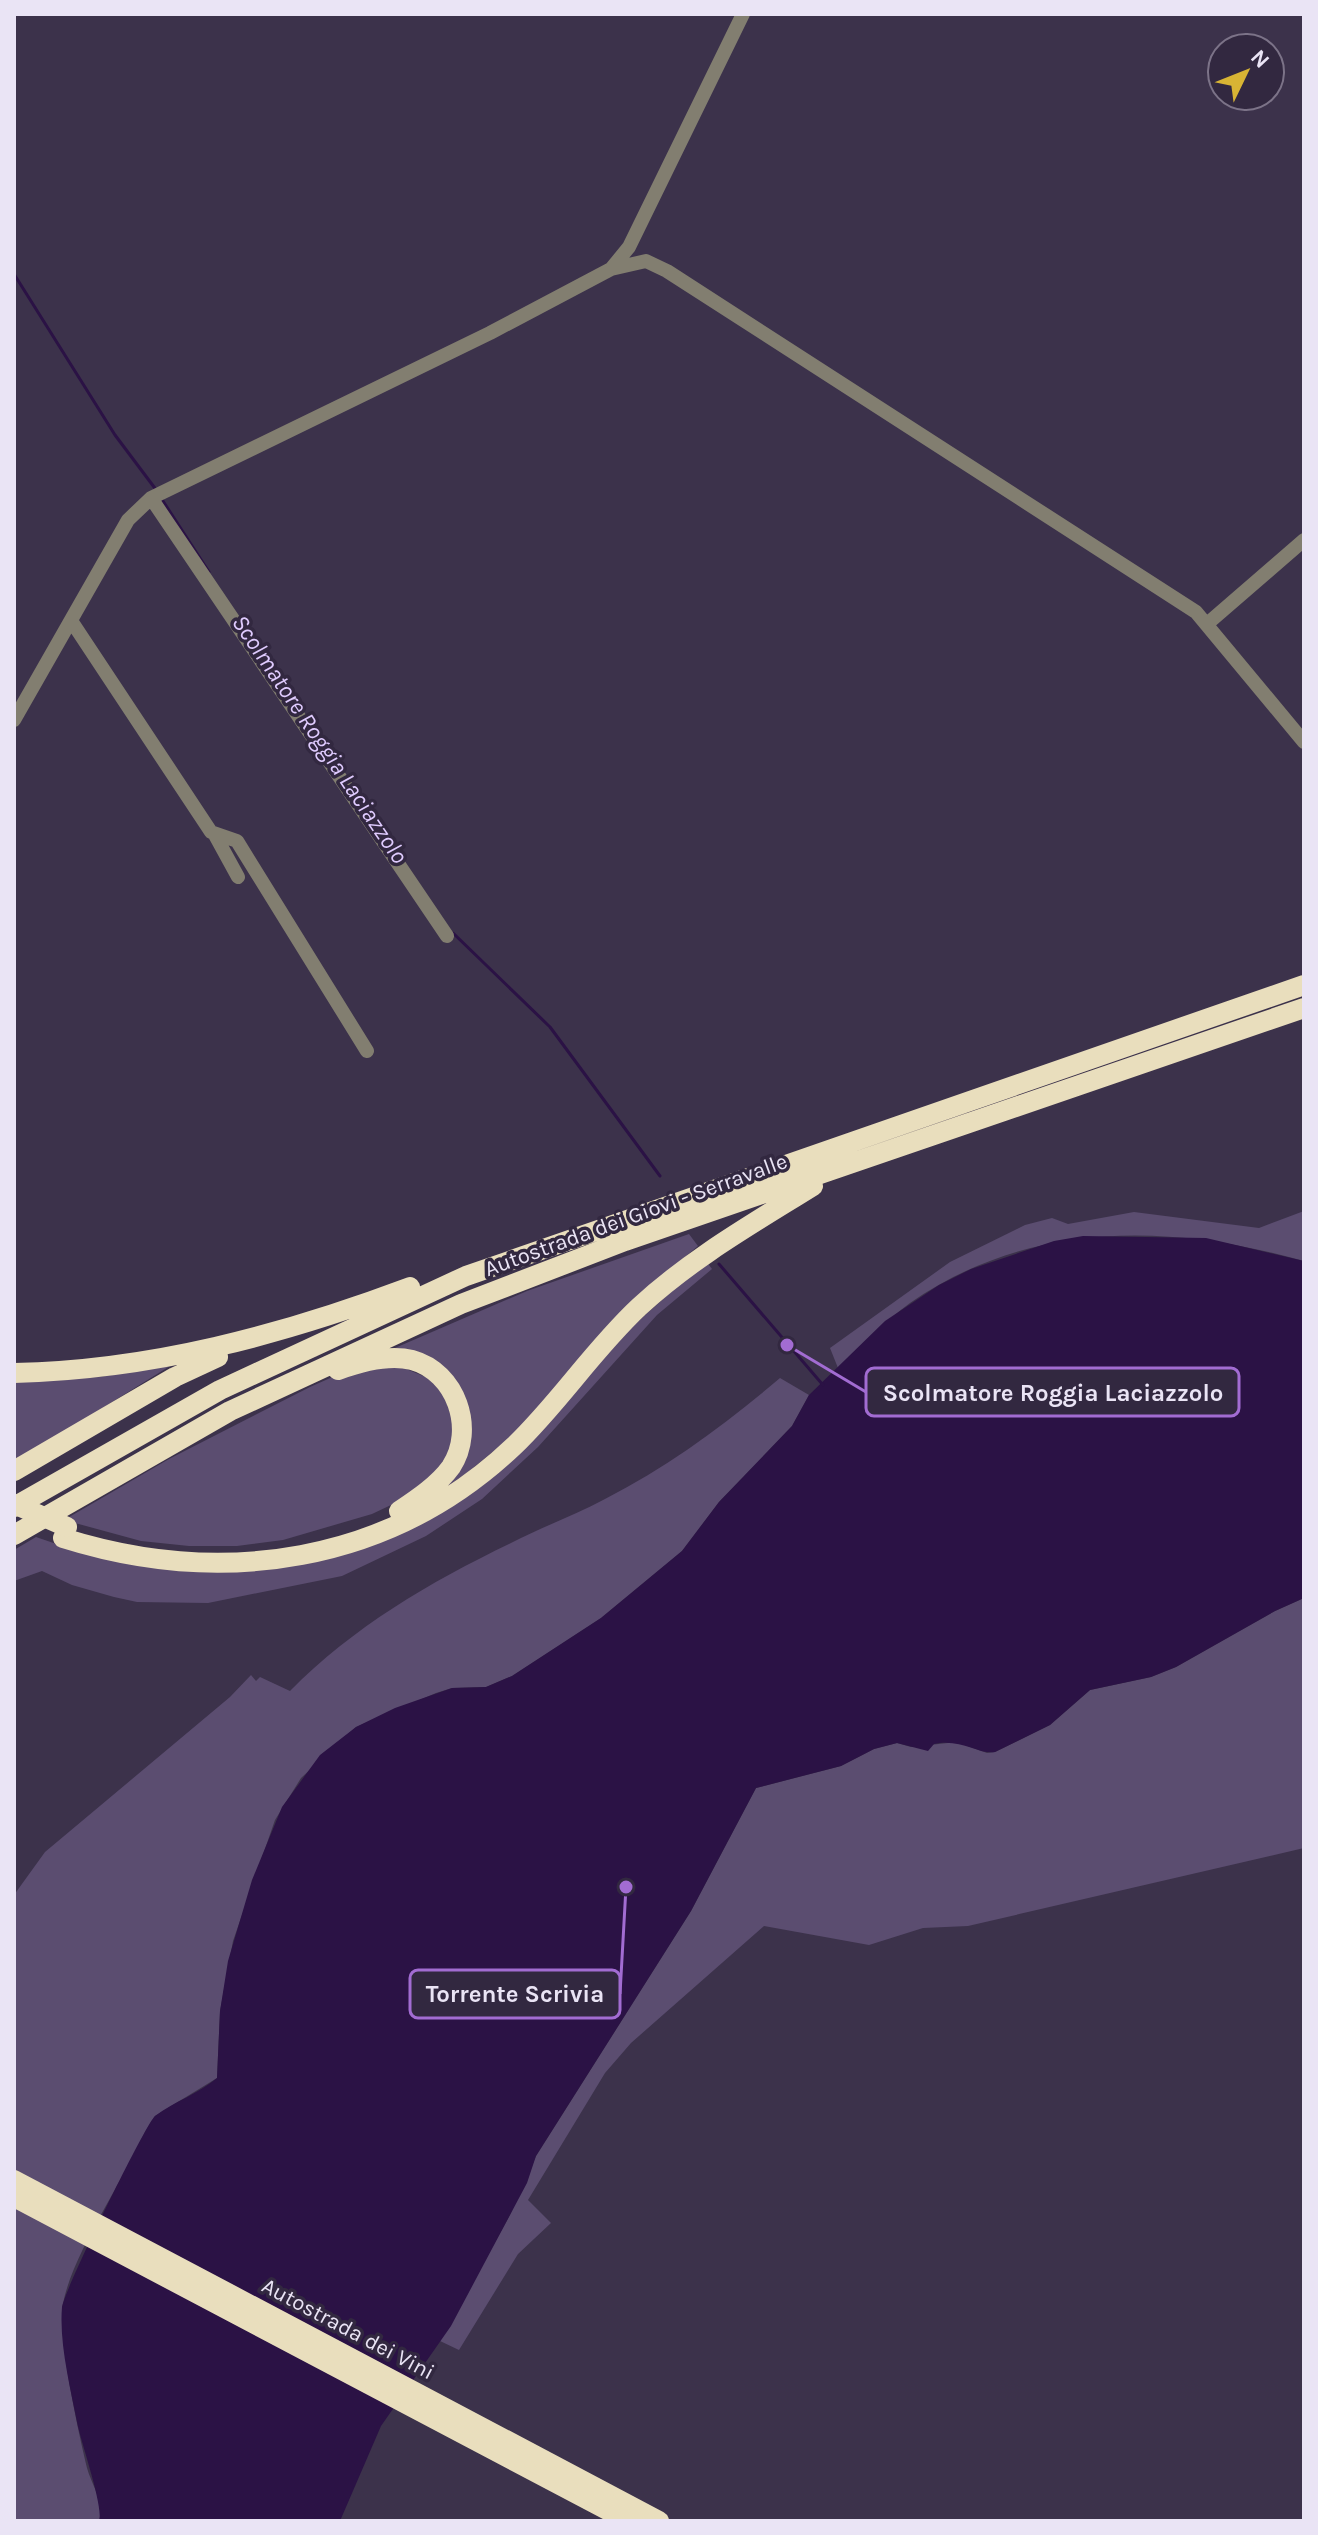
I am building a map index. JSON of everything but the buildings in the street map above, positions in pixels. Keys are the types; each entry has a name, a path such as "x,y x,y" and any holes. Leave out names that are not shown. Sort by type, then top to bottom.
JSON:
{"highway":[{"name":"Autostrada dei Giovi - Serravalle","path":"14,1505 116,1446 295,1353 466,1276 559,1241 1304,985"},
{"name":"Autostrada dei Giovi - Serravalle","path":"14,1535 230,1411 376,1341 532,1275 1304,1008"},
{"path":"14,1517 138,1558 219,1565 288,1558 334,1548 396,1524 452,1495 510,1449 542,1417 608,1337 689,1264 842,1167"},
{"path":"14,1471 175,1377 262,1337 480,1261 559,1241"},
{"path":"14,1373 172,1359 262,1337"},
{"path":"14,1505 65,1532 176,1552 254,1552 290,1547 358,1529 391,1516 416,1500 451,1467 461,1439 461,1412 450,1387 427,1365 395,1358 352,1365 230,1411"},
{"name":"Autostrada dei Vini","path":"14,2180 461,2425 628,2521"},
{"name":"Autostrada dei Vini","path":"14,2197 461,2425 659,2521"}],"street":[{"path":"611,269 629,247 743,14"},
{"path":"14,720 128,520 156,495 490,333 611,269 646,261 667,271 1196,612 1304,742"},
{"path":"156,495 447,936"},
{"path":"1207,624 1304,540"},
{"path":"72,622 215,835 238,877"},
{"path":"215,835 237,841 367,1051"}],"shaded area":[{"path":"1304,1211 1304,1261 1253,1248 1152,1236 1101,1237 1052,1243 1003,1256 956,1276 900,1310 838,1368 830,1348 950,1262 1025,1225 1052,1218 1068,1224 1134,1212 1259,1228"},
{"path":"689,1234 698,1246 635,1299 522,1428 463,1476 425,1500 446,1481 463,1398 388,1351 527,1291"},
{"path":"1083,1236 1206,1238 1304,1261 1304,1598 1176,1667 1151,1677 1090,1690 1050,1725 995,1752 953,1743 934,1744 928,1751 897,1743 874,1749 841,1766 756,1788 691,1911 536,2156 527,2183 451,2326 381,2426 340,2521 99,2521 98,2503 66,2364 62,2307 148,2126 155,2116 217,2078 220,2011 228,1961 252,1880 282,1807 320,1755 356,1727 395,1708 452,1688 486,1687 512,1676 601,1618 682,1551 719,1502 792,1426 809,1395 885,1321 939,1285 971,1269 1054,1241"},
{"path":"706,1261 712,1269 657,1315 538,1447 482,1499 426,1536 342,1576 208,1603 137,1602 72,1585 42,1571 14,1581 14,1550 36,1537 74,1550 230,1571 439,1507 608,1348"},
{"path":"170,1366 14,1463 14,1380 99,1377"},
{"path":"399,1366 438,1382 457,1430 444,1465 408,1497 372,1514 283,1540 237,1546 189,1546 141,1541 64,1520 169,1459 310,1387 346,1371"},
{"path":"780,1378 809,1395 792,1426 719,1502 682,1551 601,1618 512,1676 486,1687 452,1688 436,1693 356,1727 301,1778 275,1820 233,1941 220,2011 217,2078 155,2116 87,2241 68,2284 62,2319 66,2361 87,2468 99,2501 99,2521 14,2521 14,1895 45,1852 230,1697 251,1675 256,1681 260,1677 290,1691 366,1626 422,1590 652,1473 718,1428"},
{"path":"1304,1598 1304,1848 968,1926 923,1928 869,1945 764,1926 631,2043 605,2073 528,2200 551,2223 518,2254 459,2350 440,2341 510,2215 536,2156 691,1911 756,1788 841,1766 874,1749 897,1743 911,1747 957,1742 987,1753 995,1752 1050,1725 1090,1690 1151,1677 1176,1667"}],"waterway":[{"name":"Scolmatore Roggia Laciazzolo","path":"14,274 115,435 157,491"},
{"name":"Scolmatore Roggia Laciazzolo","path":"161,498 209,572"},
{"name":"Scolmatore Roggia Laciazzolo","path":"453,933 550,1027 660,1176"},
{"name":"Scolmatore Roggia Laciazzolo","path":"719,1264 823,1385"}],"place":[{"name":"Scolmatore Roggia Laciazzolo","path":"787,1345"},
{"name":"Torrente Scrivia","path":"626,1887"}]}
